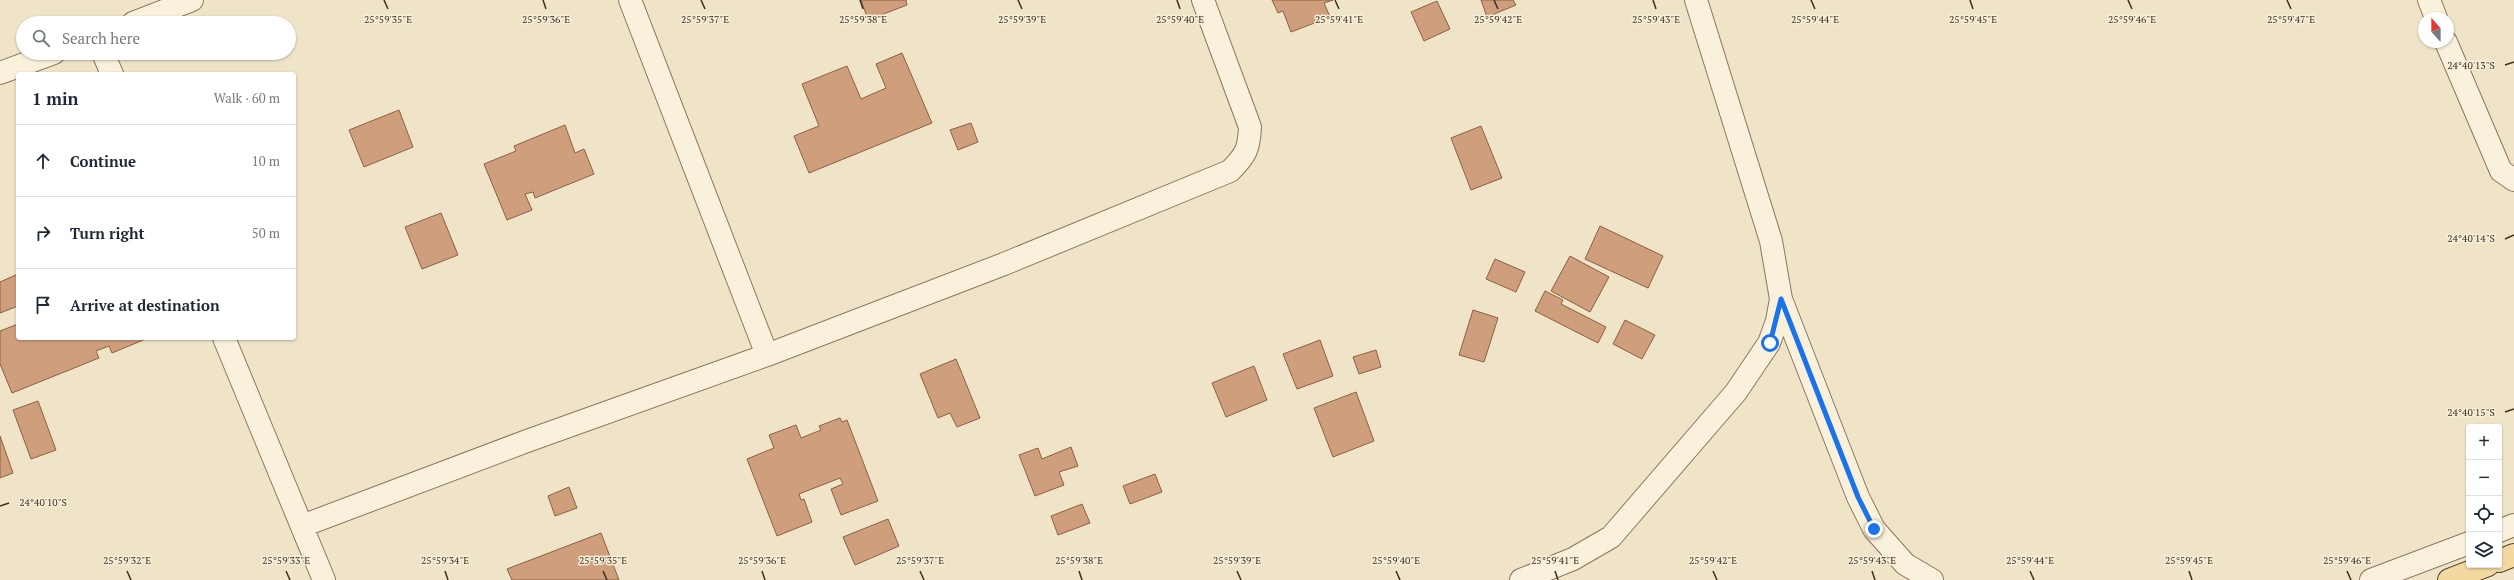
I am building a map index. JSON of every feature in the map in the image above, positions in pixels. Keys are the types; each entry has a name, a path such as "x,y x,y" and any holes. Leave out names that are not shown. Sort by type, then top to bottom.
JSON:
{"main road":[{"path":"2502,560 2514,555"},
{"path":"2449,580 2480,568"}],"street":[{"path":"151,16 192,0"},
{"path":"630,0 767,355"},
{"path":"302,526 527,441 767,355 1004,264 1230,171 1243,157 1250,145 1250,127 1203,0"},
{"path":"1696,0 1772,241 1781,299 1858,497 1874,529 1905,564 1932,580"},
{"path":"2429,0 2434,12"},
{"path":"2449,48 2501,171 2514,180"},
{"path":"0,73 35,60"},
{"path":"106,60 111,72"},
{"path":"1521,580 1573,559 1611,537 1736,392 1770,343 1781,299"},
{"path":"225,340 324,580"},
{"path":"2502,530 2514,525"},
{"path":"2371,580 2466,544"}],"building":[{"path":"861,0 906,0 907,5 868,20"},
{"path":"1272,0 1333,0 1324,3 1330,17 1291,32 1283,11 1278,13"},
{"path":"1481,0 1513,0 1516,5 1487,17"},
{"path":"1437,1 1450,29 1424,41 1411,12"},
{"path":"902,53 932,123 809,173 794,136 819,126 802,84 847,66 861,99 886,88 876,64"},
{"path":"399,110 413,147 364,167 349,130"},
{"path":"971,123 978,142 958,150 950,130"},
{"path":"565,125 575,153 584,149 594,174 535,198 533,192 525,194 532,210 507,220 484,164 516,151 514,146"},
{"path":"1481,126 1502,178 1471,190 1451,138"},
{"path":"441,213 458,255 422,269 405,227"},
{"path":"1600,226 1663,256 1648,288 1585,259"},
{"path":"1570,256 1609,277 1590,312 1551,291"},
{"path":"1495,259 1525,272 1516,292 1486,279"},
{"path":"16,275 16,307 0,313 0,282"},
{"path":"1545,291 1563,300 1561,304 1606,327 1598,343 1535,311"},
{"path":"1473,310 1498,318 1484,362 1459,355"},
{"path":"1625,320 1655,335 1642,359 1613,344"},
{"path":"16,325 16,340 143,340 112,353 109,346 96,351 99,358 12,393 0,364 0,331"},
{"path":"1320,340 1333,376 1297,389 1283,354"},
{"path":"1376,350 1381,367 1359,374 1353,357"},
{"path":"956,359 980,418 957,427 950,413 938,418 920,374"},
{"path":"1254,366 1267,400 1226,417 1212,383"},
{"path":"1356,392 1374,441 1333,457 1314,408"},
{"path":"38,401 56,450 31,459 13,410"},
{"path":"840,418 842,422 847,420 878,501 841,515 831,489 843,484 840,478 799,494 801,500 804,499 812,522 777,536 747,459 774,448 769,435 796,425 801,438 821,430 819,426"},
{"path":"0,436 13,473 0,478"},
{"path":"1071,447 1078,466 1059,472 1064,485 1035,496 1019,455 1038,448 1042,459"},
{"path":"1155,474 1162,492 1130,504 1123,486"},
{"path":"569,487 577,508 555,516 548,496"},
{"path":"1082,504 1090,523 1058,535 1051,516"},
{"path":"888,519 899,546 855,565 843,537"},
{"path":"601,533 619,580 512,580 507,569"}],"route":[{"path":"1770,343 1777,320 1781,299 1858,497 1874,529"}]}
